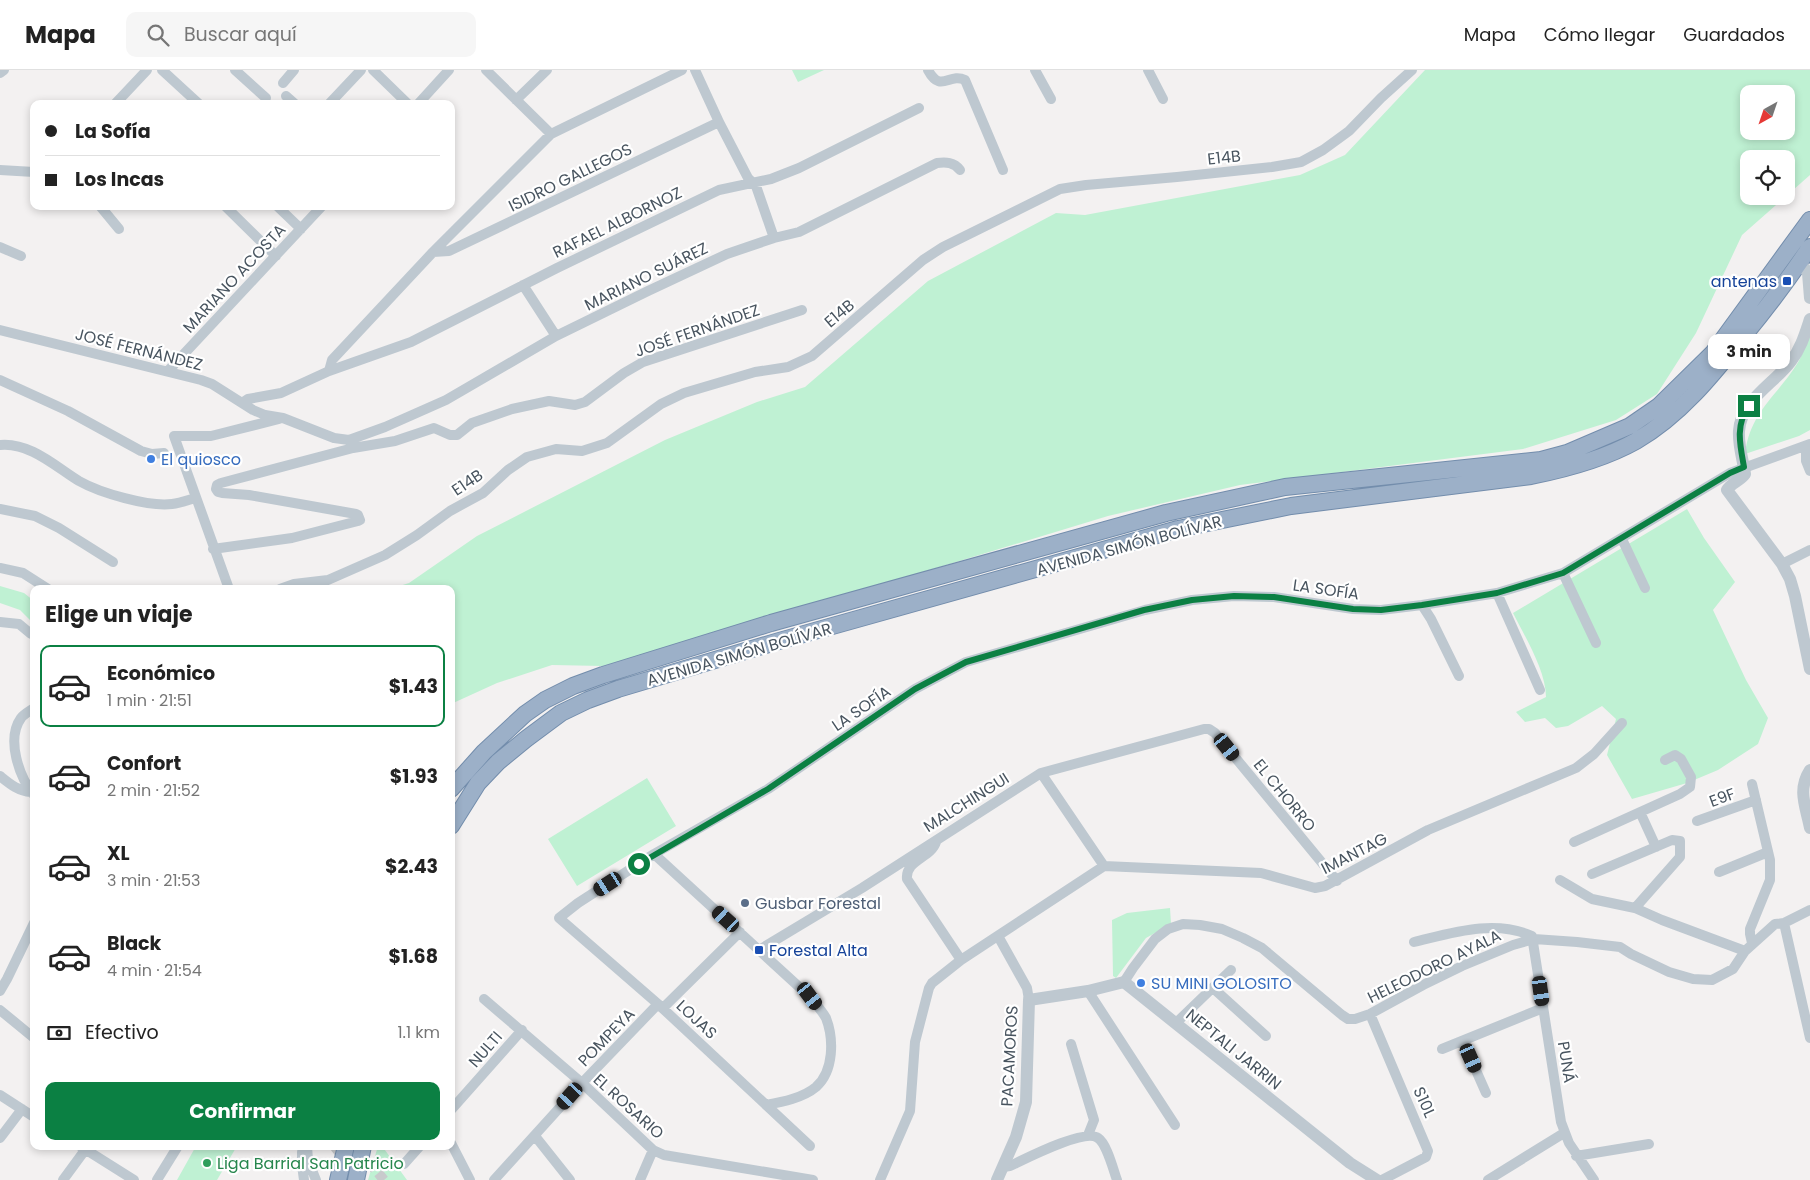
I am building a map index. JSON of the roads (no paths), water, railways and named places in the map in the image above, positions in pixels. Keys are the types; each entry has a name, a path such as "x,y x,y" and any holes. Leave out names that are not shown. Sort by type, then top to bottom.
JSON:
{"highway":[{"name":"AVENIDA SIMÓN BOLÍVAR","path":"455,785 484,752 525,714 545,700 573,686 603,675 771,624 1166,513 1284,487 1541,460 1567,453 1597,441 1630,426 1659,406 1713,352 1810,220"},
{"name":"AVENIDA SIMÓN BOLÍVAR","path":"455,820 478,783 498,762 526,739 561,713 588,700 618,689 1178,528 1291,506 1531,476 1565,469 1635,442 1668,419 1697,392 1787,281 1810,247"},
{"path":"338,1180 345,1150"},
{"path":"356,1180 362,1150"}],"street":[{"path":"0,73 4,70"},
{"path":"119,100 147,70"},
{"path":"162,70 195,100"},
{"path":"235,70 266,98"},
{"path":"283,83 292,70"},
{"path":"333,100 361,70"},
{"path":"373,70 404,100"},
{"path":"422,100 449,70"},
{"path":"486,70 551,134"},
{"path":"516,100 547,70"},
{"path":"329,372 332,360 433,252 551,134 681,70"},
{"path":"695,70 719,122 756,186 774,238"},
{"path":"928,70 933,79 938,82 961,78 965,80 1003,170"},
{"path":"1035,70 1051,99"},
{"path":"1148,70 1163,100"},
{"name":"E14B","path":"291,585 328,580 385,555 450,511 483,493 508,470 527,457 556,449 582,451 607,443 661,404 684,393 755,372 788,366 812,356 923,260 943,247 1041,197 1060,189 1086,185 1272,167 1301,162 1323,150 1348,131 1380,98 1412,70"},
{"path":"286,96 290,100"},
{"name":"RAFAEL ALBORNOZ","path":"242,403 248,399 281,394 329,372 411,342 522,285 719,190 771,179 799,168 920,108"},
{"name":"ISIDRO GALLEGOS","path":"433,252 449,251 719,122"},
{"name":"MARIANO SUÁREZ","path":"213,549 292,538 358,521 360,517 356,514 249,495 230,495 218,492 217,485 351,444 446,400 556,336 727,254 774,238 799,232 937,163 948,162 960,170"},
{"path":"0,170 30,172"},
{"path":"103,210 119,229"},
{"path":"229,210 276,256"},
{"path":"281,210 301,229"},
{"name":"MARIANO ACOSTA","path":"168,371 318,210"},
{"path":"0,247 21,256"},
{"path":"1800,262 1808,273 1810,298"},
{"path":"522,285 556,336"},
{"name":"JOSÉ FERNÁNDEZ","path":"0,330 168,371 212,384 265,415 282,418 351,444 395,441 434,428 450,435 457,434 472,423 531,404 548,401 574,405 585,402 624,373 643,362 802,310"},
{"path":"1810,319 1804,339 1792,360 1755,397 1743,415 1739,431 1745,474 1729,486 1727,490 1728,495 1782,564 1790,579 1808,646 1810,669"},
{"path":"0,380 76,415 141,451 152,454 164,453"},
{"path":"227,585 174,436 210,436 282,418"},
{"path":"0,445 18,446 33,452 97,490 131,500 172,504 195,498"},
{"path":"1808,445 1806,460 1810,471"},
{"name":"LA SOFÍA","path":"559,918 578,903 654,854 768,789 915,689 966,662 1144,610 1192,600 1234,596 1274,597 1353,609 1381,610 1497,593 1563,573 1730,473 1808,445"},
{"path":"0,510 35,516 59,528 114,562"},
{"path":"1622,539 1645,588"},
{"path":"1782,564 1810,550"},
{"path":"0,568 23,573 42,585"},
{"path":"1563,573 1596,643"},
{"path":"1497,593 1540,690"},
{"path":"1422,605 1431,619 1459,676"},
{"path":"0,622 20,624 30,633"},
{"path":"30,711 21,717 15,734 20,774 30,791"},
{"name":"IMANTAG","path":"1104,866 1260,873 1316,888 1337,881 1428,830 1576,768 1594,754 1622,723"},
{"name":"EL CHORRO","path":"1210,729 1215,732 1337,881"},
{"name":"MALCHINGUI","path":"759,950 862,888 1041,772 1210,729"},
{"path":"1574,842 1680,794 1690,787 1692,777 1682,759 1675,755 1666,760"},
{"path":"1810,770 1805,777 1802,789 1810,828"},
{"path":"880,1180 910,1111 915,1042 929,988 937,978 961,960 1104,866 1041,772"},
{"path":"0,776 14,787 30,793"},
{"path":"1752,784 1770,860 1771,876 1750,928 1752,943"},
{"name":"E9F","path":"1697,822 1756,800"},
{"path":"1640,812 1656,847"},
{"path":"936,839 934,848 910,867 907,879 961,960"},
{"path":"1592,874 1672,840 1680,840 1680,857 1634,908"},
{"path":"1719,872 1768,852"},
{"path":"654,854 810,996 825,1017 832,1043 828,1068 823,1080 815,1088 791,1100 766,1105"},
{"path":"1560,880 1592,899 1634,908 1745,951"},
{"name":"HELEODORO AYALA","path":"1124,982 1156,939 1168,929 1183,924 1200,925 1229,932 1262,948 1348,1019 1355,1019 1370,1014 1462,966 1513,945 1534,940 1620,947 1670,972 1693,979 1712,980 1733,969 1752,943 1775,924 1784,923 1810,910"},
{"name":"LOJAS","path":"559,918 661,1006 810,1146"},
{"path":"1784,923 1810,1038"},
{"path":"1414,942 1454,932 1488,928 1524,932 1532,936 1534,940"},
{"name":"POMPEYA","path":"494,1180 582,1083 740,932"},
{"name":"PACAMOROS","path":"997,1180 1016,1137 1026,1102 1029,1000 1027,988 998,936"},
{"path":"0,991 30,939"},
{"name":"PUNÁ","path":"1534,940 1559,1111 1564,1133 1576,1156 1594,1180"},
{"path":"1176,1023 1231,970"},
{"path":"1029,1000 1088,991 1124,982"},
{"name":"NEPTALI JARRIN","path":"1124,982 1350,1164 1377,1180"},
{"path":"1213,988 1266,1036"},
{"path":"1088,991 1175,1125"},
{"name":"EL ROSARIO","path":"484,999 582,1083 653,1150 664,1154 813,1180"},
{"path":"1442,1049 1544,1008"},
{"path":"0,1010 30,1035"},
{"name":"S10L","path":"1370,1014 1428,1151 1426,1157 1382,1180"},
{"name":"NULTI","path":"455,1105 522,1030"},
{"path":"1463,1040 1486,1093"},
{"path":"1071,1044 1094,1120 1088,1135"},
{"path":"0,1095 30,1114"},
{"path":"0,1138 22,1109"},
{"path":"1488,1180 1564,1133"},
{"path":"1003,1167 1010,1166 1035,1154 1088,1135 1100,1139 1117,1180"},
{"path":"535,1136 570,1180"},
{"path":"1576,1156 1648,1144"},
{"path":"63,1180 82,1150"},
{"path":"89,1150 134,1180"},
{"path":"157,1180 176,1150"},
{"path":"302,1150 304,1180"},
{"path":"307,1150 308,1160 316,1180"},
{"path":"404,1164 416,1150"},
{"path":"455,1150 470,1180"},
{"path":"640,1180 653,1150"}],"tunnel":[{"path":"337,1150 346,1161"},
{"path":"359,1150 384,1180"}],"place":[{"name":"antenas","path":"1787,281"},
{"name":"El quiosco","path":"151,459"},
{"name":"Gusbar Forestal","path":"745,903"},
{"name":"Forestal Alta","path":"759,950"},
{"name":"SU MINI GOLOSITO","path":"1141,983"},
{"name":"Liga Barrial San Patricio","path":"207,1163"}]}
